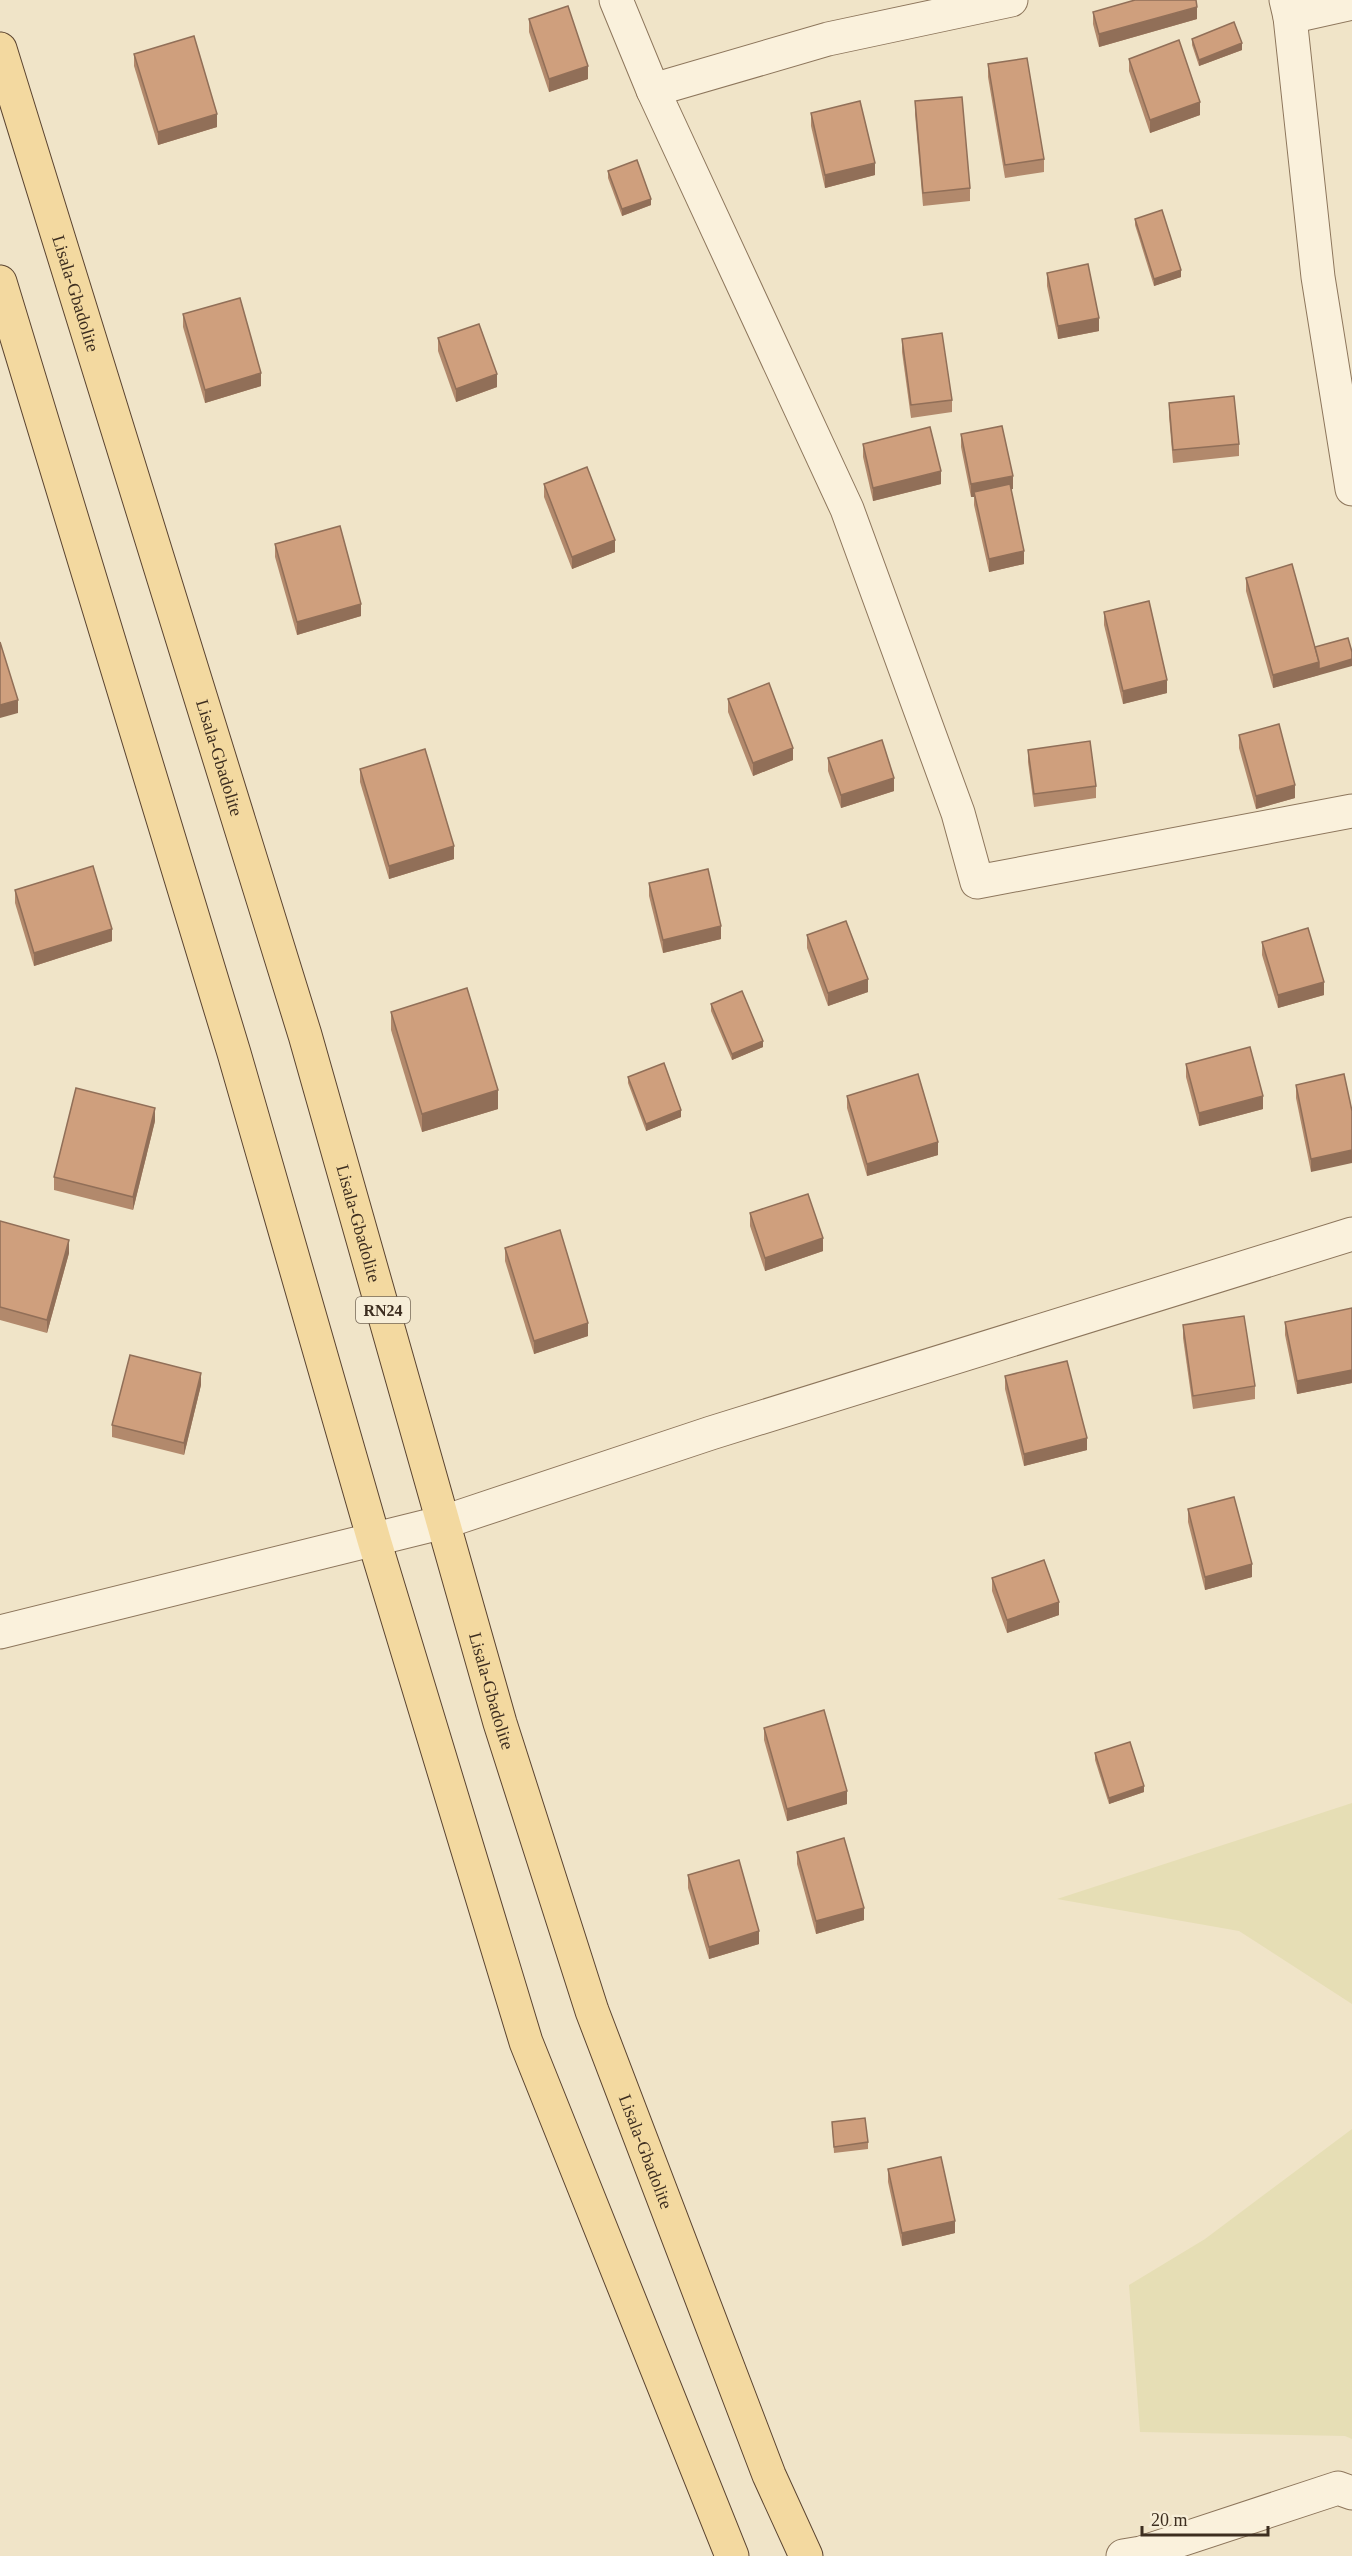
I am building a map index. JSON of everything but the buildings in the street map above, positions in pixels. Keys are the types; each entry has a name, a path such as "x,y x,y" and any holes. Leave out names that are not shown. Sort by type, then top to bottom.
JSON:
{"main road":[{"name":"Lisala-Gbadolite","path":"0,49 305,1035 500,1723 592,2011 769,2475 806,2556"},
{"path":"0,282 234,1053 374,1539 526,2042 732,2556"}],"street":[{"path":"616,0 653,90 847,509 958,813 977,882 1352,811"},
{"path":"653,90 828,39 1011,0"},
{"path":"1352,3 1288,9 1318,277 1352,489"},
{"path":"0,1632 444,1522 711,1432 1352,1234"},
{"path":"1123,2556 1141,2553 1338,2488 1352,2493"}],"shaded area":[{"path":"1352,1803 1352,2004 1239,1931 1057,1899"},
{"path":"1352,2129 1352,2439 1345,2436 1140,2432 1129,2285 1205,2239"}]}
